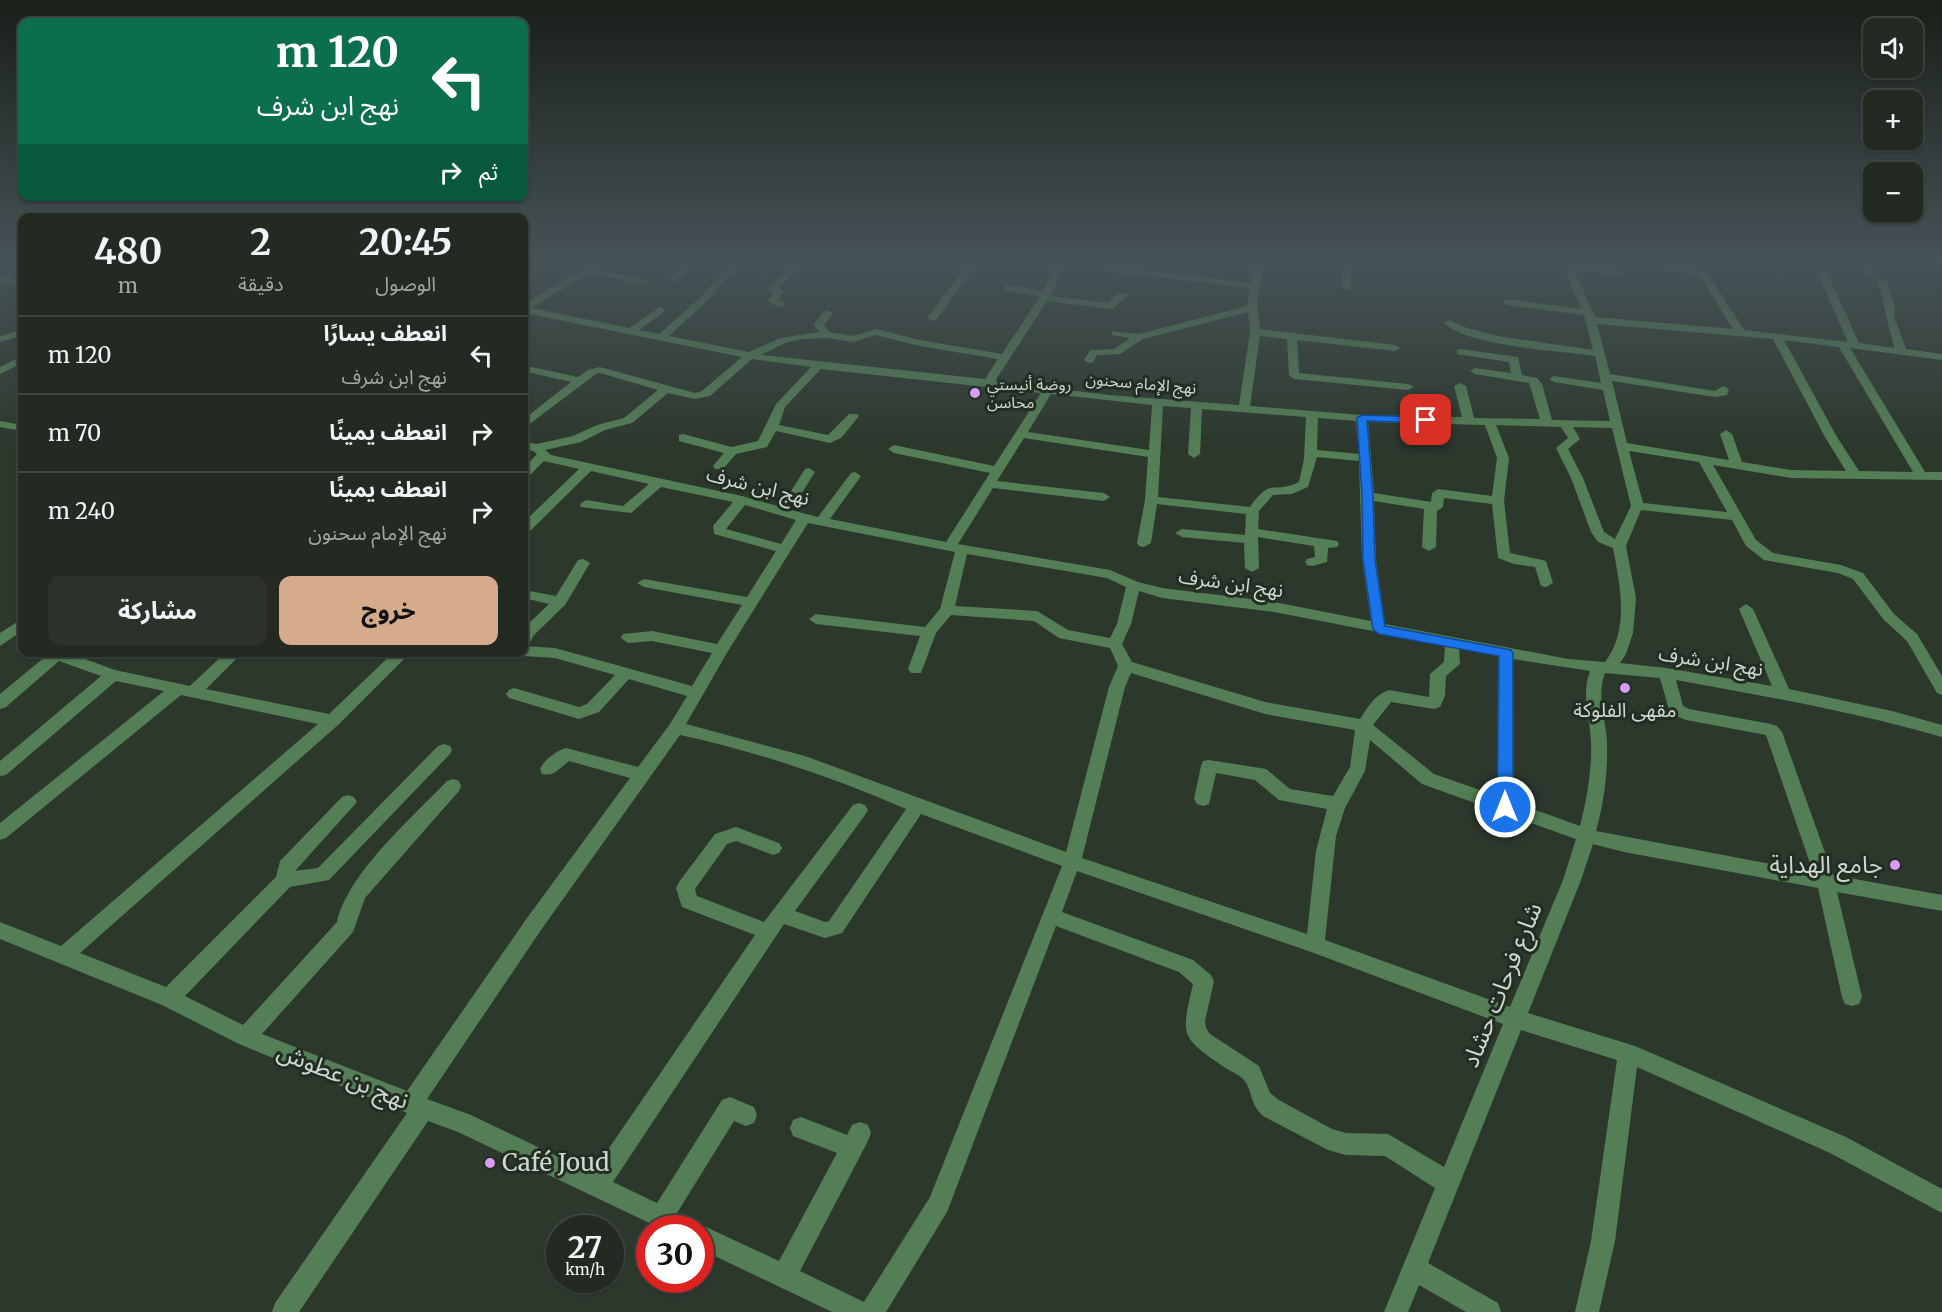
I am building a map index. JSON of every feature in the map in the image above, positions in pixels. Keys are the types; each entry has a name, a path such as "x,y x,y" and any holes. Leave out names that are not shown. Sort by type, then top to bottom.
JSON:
{"street":[{"name":"نهج الإمام سحنون","path":"585,322 750,356 817,367 1158,402 1362,418 1617,425"},
{"path":"630,332 643,322"},
{"path":"661,338 678,322"},
{"path":"821,322 819,325 826,335"},
{"path":"988,383 1027,322"},
{"path":"1167,322 1171,329"},
{"path":"1089,360 1094,352 1116,352 1139,337 1199,322"},
{"path":"1244,408 1255,332 1254,322"},
{"path":"1565,424 1574,439 1562,448 1577,478 1598,532 1602,539 1619,546 1637,506 1591,322"},
{"path":"1640,322 1777,336 1942,357"},
{"path":"1735,322 1742,333"},
{"path":"1844,322 1855,346"},
{"path":"1891,322 1901,351"},
{"path":"1449,323 1459,330 1482,336 1600,354"},
{"path":"528,421 542,408 592,372 600,370 695,396 706,394 750,356 784,340 803,336 826,335 853,339 876,332 920,343 1003,357"},
{"path":"1255,332 1395,348"},
{"path":"1116,333 1139,337"},
{"path":"0,339 18,334"},
{"path":"1292,336 1294,375 1349,376 1376,383 1408,387"},
{"path":"1777,336 1855,475"},
{"path":"1842,344 1920,474"},
{"path":"1461,352 1514,358 1517,377"},
{"path":"0,371 18,361"},
{"path":"683,438 732,452 763,444 780,406 817,367"},
{"path":"528,370 580,381"},
{"path":"1374,371 1376,383"},
{"path":"1475,371 1533,380 1547,423"},
{"path":"1554,379 1606,382 1715,394 1723,393 1723,389"},
{"path":"1460,386 1469,421"},
{"path":"528,464 534,450 577,439 601,427 628,421 666,389"},
{"path":"916,669 930,632 947,610 956,548 989,484 1048,390"},
{"path":"1144,543 1151,500 1152,454 1158,402"},
{"path":"1194,454 1197,405"},
{"path":"1252,568 1253,511 1265,494 1270,491 1292,490 1304,484 1311,453 1312,414"},
{"path":"772,427 830,439 837,435 853,416"},
{"path":"1362,418 1368,496 1369,560 1379,629"},
{"path":"1489,422 1503,458 1498,501 1500,562 1514,560 1541,564 1546,583"},
{"path":"1021,434 1152,454"},
{"path":"1725,434 1737,464"},
{"path":"1623,446 1791,474 1942,476"},
{"path":"894,449 998,471"},
{"name":"نهج ابن شرف","path":"534,450 588,467 742,500 804,518 956,548 1110,574 1133,585 1162,593 1274,607 1506,653 1666,673 1783,693 1892,717 1942,731"},
{"path":"719,466 732,452"},
{"path":"1311,453 1365,458"},
{"path":"1703,458 1751,543 1769,557 1841,569 1858,576 1889,617 1912,638 1942,689"},
{"path":"528,525 588,467"},
{"path":"784,512 809,472"},
{"path":"822,521 855,476"},
{"path":"585,504 626,510 659,482"},
{"path":"989,484 1104,497"},
{"path":"1368,496 1437,507 1438,493 1498,501"},
{"path":"742,500 720,526 720,531 784,549"},
{"path":"1151,500 1253,511"},
{"path":"1429,546 1431,506"},
{"path":"1637,506 1736,516"},
{"path":"284,1312 534,924 676,728 721,650 804,518"},
{"path":"1182,533 1327,543 1322,559 1312,562"},
{"name":"شارع فرحات حشاد","path":"1396,1312 1588,836 1598,780 1599,738 1593,708 1593,681 1619,654 1623,644 1629,598 1619,546"},
{"path":"528,632 560,602 583,563"},
{"path":"644,583 751,602"},
{"path":"1114,644 1124,624 1133,585"},
{"path":"528,595 560,602"},
{"path":"1746,609 1783,693"},
{"path":"947,610 1037,616 1064,634 1114,644"},
{"path":"816,619 930,632"},
{"path":"628,638 652,636 721,650"},
{"path":"1315,945 1323,861 1332,820 1338,804 1358,769 1359,743 1364,726 1382,700 1389,696 1434,703 1437,696 1438,674 1452,664 1452,642"},
{"path":"1114,644 1126,666 1265,708 1364,726 1428,779 1588,836 1624,845 1942,903"},
{"path":"528,651 555,653 696,693"},
{"path":"1505,807 1506,653"},
{"path":"0,703 49,657"},
{"path":"61,657 113,675 332,721"},
{"path":"0,833 229,657"},
{"path":"63,956 332,721 399,657"},
{"path":"872,1312 939,1204 1072,862 1117,687 1126,666"},
{"path":"514,694 579,713 593,708 626,673"},
{"path":"1666,673 1676,709 1698,717 1770,730 1776,736 1826,882 1852,997"},
{"path":"0,770 113,675"},
{"path":"676,728 726,739 799,760 1072,862 1315,945 1516,1019 1628,1053 1838,1145 1942,1202"},
{"path":"169,998 285,880 323,875 444,750"},
{"path":"548,769 566,754 643,775"},
{"path":"1203,799 1209,766 1260,774 1285,795 1338,804"},
{"path":"246,1037 346,926 350,907 358,892 453,786"},
{"path":"285,880 286,866 348,802"},
{"path":"780,914 825,930 835,927 917,806"},
{"path":"596,1187 780,914 859,810"},
{"path":"768,932 689,901 685,888 721,839 736,834 773,848"},
{"path":"1051,916 1186,966 1197,973 1204,981 1195,1021 1196,1032 1203,1041 1252,1073 1262,1100 1271,1108 1328,1139 1346,1144 1388,1145 1448,1183"},
{"name":"نهج بن عطوش","path":"3,934 169,998 246,1037 463,1123 655,1215"},
{"path":"1587,1312 1603,1242 1628,1053"},
{"path":"663,1215 730,1108 746,1115"},
{"path":"784,1276 856,1140 801,1128"},
{"path":"714,1243 859,1312"},
{"path":"1414,1268 1489,1312"}],"place":[{"name":"روضة أنيستي محاسن","path":"975,393"},
{"name":"مقهى الفلوكة","path":"1625,688"},
{"name":"جامع الهداية","path":"1895,865"},
{"name":"Café Joud","path":"490,1163"}],"route":[{"path":"1426,420 1362,418 1368,496 1369,560 1379,629 1506,653 1505,807"}]}
